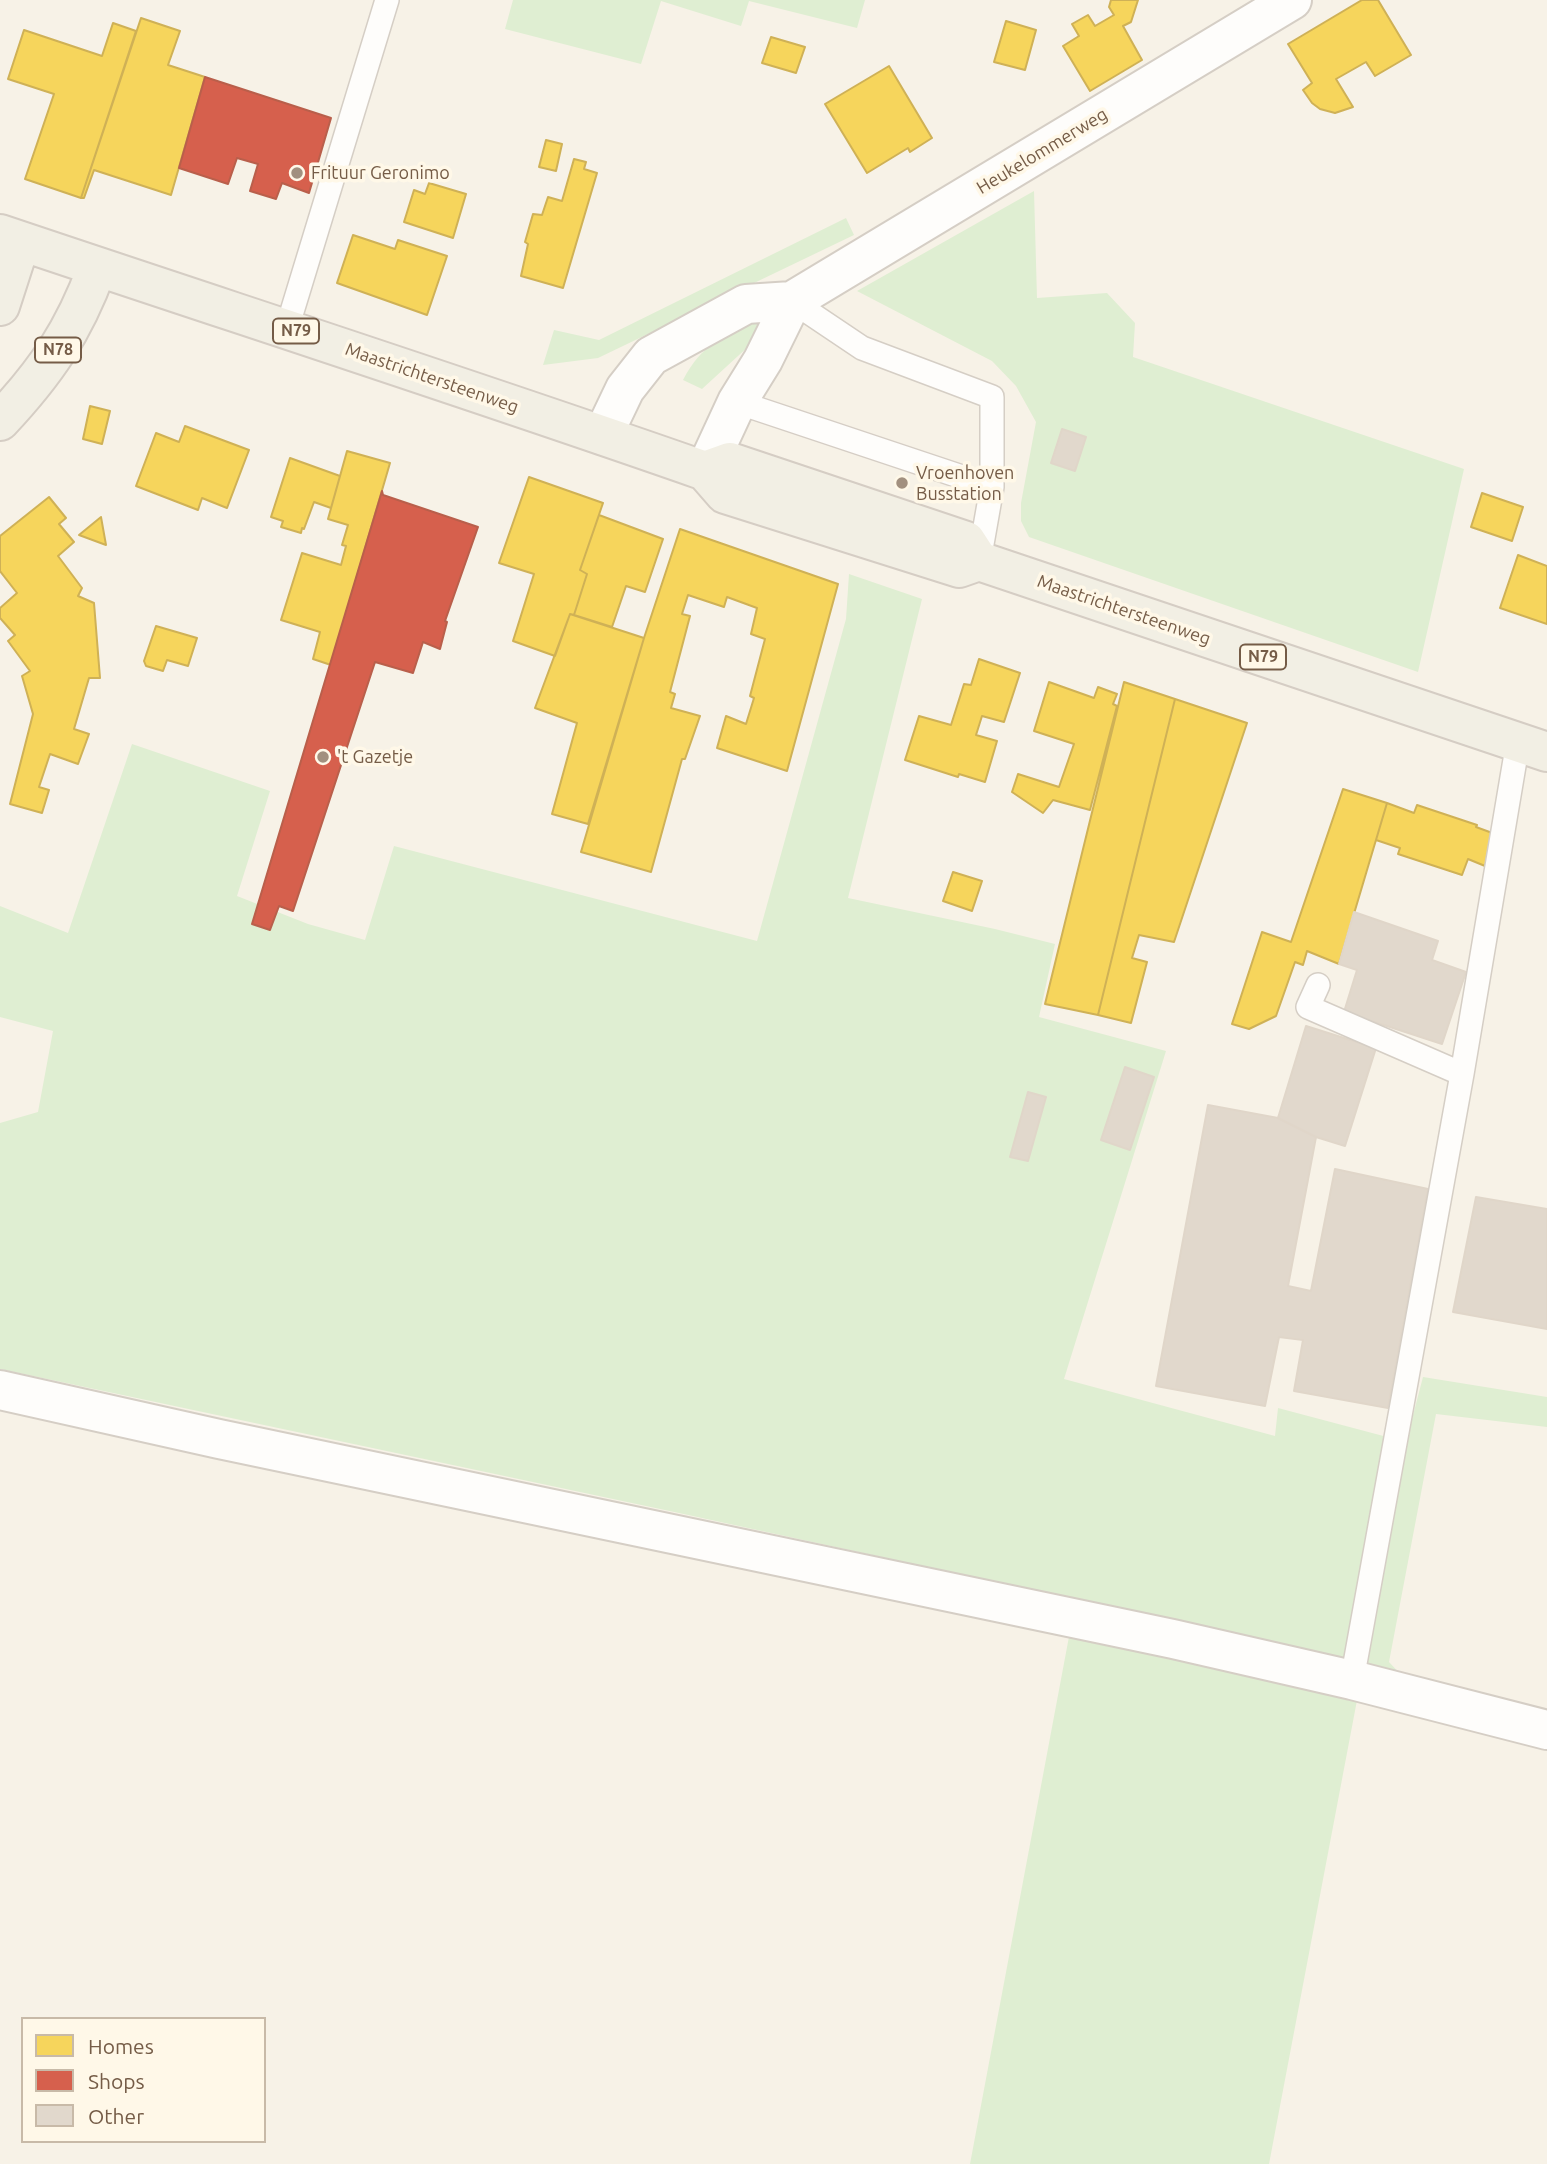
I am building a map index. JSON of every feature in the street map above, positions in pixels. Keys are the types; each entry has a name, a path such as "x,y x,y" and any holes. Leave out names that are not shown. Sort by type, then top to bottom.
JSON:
{"main road":[{"name":"Maastrichtersteenweg","path":"10,237 97,268 287,328 705,471 730,462 966,541 979,561 1533,747"},
{"path":"0,306 10,237"},
{"name":"N78","path":"0,421 48,367 83,304 97,268"}],"street":[{"name":"Heukelommerweg","path":"603,435 625,389 651,356 746,304 792,301 1292,0"},
{"path":"705,471 737,402 763,360 792,301"},
{"path":"0,1390 219,1439 1132,1631 1352,1680 1547,1730"}],"lane":[{"path":"287,328 387,0"},
{"path":"792,301 862,348 992,397 992,487 979,561"},
{"path":"737,402 992,487"},
{"path":"1352,1680 1462,1074 1533,747"},
{"path":"1318,985 1308,1007 1462,1074"}],"green space":[{"path":"513,0 865,0 857,28 749,1 741,26 661,1 641,64 505,29"},
{"path":"1034,191 1037,298 1107,293 1135,323 1133,357 1464,469 1418,672 1029,537 1021,521 1021,503 1036,422 1016,386 992,361 857,291"},
{"path":"846,218 854,235 598,358 543,365 554,330 599,340"},
{"path":"756,319 764,323 762,334 702,389 683,380 705,350"},
{"path":"849,574 922,599 848,898 1055,944 1039,1017 1166,1051 1064,1379 1275,1436 1278,1408 1406,1442 1423,1377 1547,1397 1547,1427 1436,1414 1389,1662 1404,1678 1245,1636 0,1369 0,1123 38,1112 53,1031 0,1017 0,906 68,933 132,744 270,791 237,896 308,924 365,940 394,846 757,941 846,619"},
{"path":"1071,1626 1358,1695 1269,2164 970,2164"}],"building: Homes":[{"path":"1111,0 1138,0 1131,22 1123,26 1142,60 1090,91 1063,46 1079,36 1072,24 1088,15 1095,26 1114,15 1109,7"},
{"path":"1362,0 1378,0 1411,55 1375,76 1366,62 1336,79 1353,107 1335,113 1320,109 1303,90 1312,83 1288,44"},
{"path":"141,18 180,31 168,65 205,77 171,195 94,170 84,198 81,198"},
{"path":"1006,21 1036,30 1025,70 994,62"},
{"path":"113,23 136,31 81,198 25,179 54,94 8,79 24,30 102,56"},
{"path":"771,37 805,47 796,73 762,63"},
{"path":"889,66 932,138 910,152 908,148 867,173 825,104"},
{"path":"546,140 562,144 556,171 539,167"},
{"path":"574,159 586,162 584,169 597,173 563,288 521,276 528,244 525,242 533,214 542,215 548,197 562,201"},
{"path":"429,183 466,194 453,238 404,222 414,190 425,194"},
{"path":"353,235 395,249 398,240 447,256 427,315 337,283"},
{"path":"90,406 110,411 102,444 83,439"},
{"path":"185,426 249,450 227,508 202,498 198,510 136,486 156,433 179,442"},
{"path":"347,451 390,463 331,665 313,659 320,632 281,620 302,553 341,565 346,546 342,545 348,525 328,519"},
{"path":"290,458 340,476 331,508 314,502 301,533 281,527 283,521 271,517"},
{"path":"529,477 603,503 580,570 587,574 574,615 570,614 555,656 513,641 534,574 499,563"},
{"path":"1482,493 1523,507 1512,541 1471,527"},
{"path":"49,497 66,518 59,524 74,542 58,556 82,588 78,596 94,603 100,678 89,678 74,729 89,734 78,764 50,754 39,787 49,790 42,813 10,804 33,714 22,676 30,671 8,641 15,635 0,618 0,608 17,593 0,571 0,536"},
{"path":"599,515 663,539 645,592 626,586 612,627 574,615 587,574 580,570"},
{"path":"101,517 106,545 79,535"},
{"path":"680,529 838,584 787,771 717,748 726,716 746,724 754,698 750,696 765,639 751,634 757,608 727,597 724,607 688,595 682,614 690,616 670,692 675,694 671,708 700,716 685,759 682,759 651,872 581,852 644,638"},
{"path":"1518,555 1547,566 1547,624 1500,608"},
{"path":"570,614 644,638 588,824 552,814 577,723 535,708"},
{"path":"156,626 197,638 188,666 167,660 163,671 146,666 144,661"},
{"path":"979,659 1020,673 1004,722 982,716 976,735 997,741 985,782 959,774 958,777 905,760 919,716 951,725 964,684 971,685"},
{"path":"1049,682 1094,698 1098,687 1117,694 1113,704 1117,706 1090,810 1053,800 1043,813 1012,792 1018,774 1059,787 1074,744 1034,731"},
{"path":"1124,682 1175,699 1098,1015 1045,1004"},
{"path":"1175,699 1247,723 1174,942 1139,935 1132,958 1147,962 1131,1023 1098,1015"},
{"path":"1343,789 1387,803 1339,964 1307,951 1303,965 1295,962 1276,1016 1249,1029 1232,1024 1262,932 1291,942"},
{"path":"1387,803 1414,813 1417,805 1477,825 1476,827 1495,834 1485,866 1468,859 1462,875 1398,854 1400,848 1376,840"},
{"path":"953,872 982,881 972,911 943,901"}],"building: Shops":[{"path":"205,77 331,118 309,193 282,183 276,199 250,191 258,164 237,158 228,184 179,168"},
{"name":"'t Gazetje","path":"382,491 383,495 478,527 445,621 447,622 440,649 423,642 413,673 375,662 293,911 279,906 270,930 252,924"}],"building: Other":[{"path":"1062,429 1086,437 1075,471 1051,463"},
{"path":"1354,912 1438,941 1432,960 1466,972 1442,1044 1344,1012 1357,970 1339,964"},
{"path":"1306,1026 1376,1048 1345,1146 1316,1137 1278,1118"},
{"path":"1125,1067 1154,1077 1130,1150 1101,1140"},
{"path":"1028,1092 1046,1097 1028,1161 1010,1157"},
{"path":"1208,1105 1278,1118 1316,1137 1288,1286 1311,1291 1335,1169 1428,1189 1388,1408 1294,1391 1303,1340 1279,1337 1265,1406 1156,1386"},
{"path":"1476,1197 1547,1209 1547,1329 1453,1312"}],"place":[{"name":"Frituur Geronimo","path":"297,173"},
{"name":"Vroenhoven Busstation","path":"902,483"},
{"name":"'t Gazetje","path":"323,757"}]}
